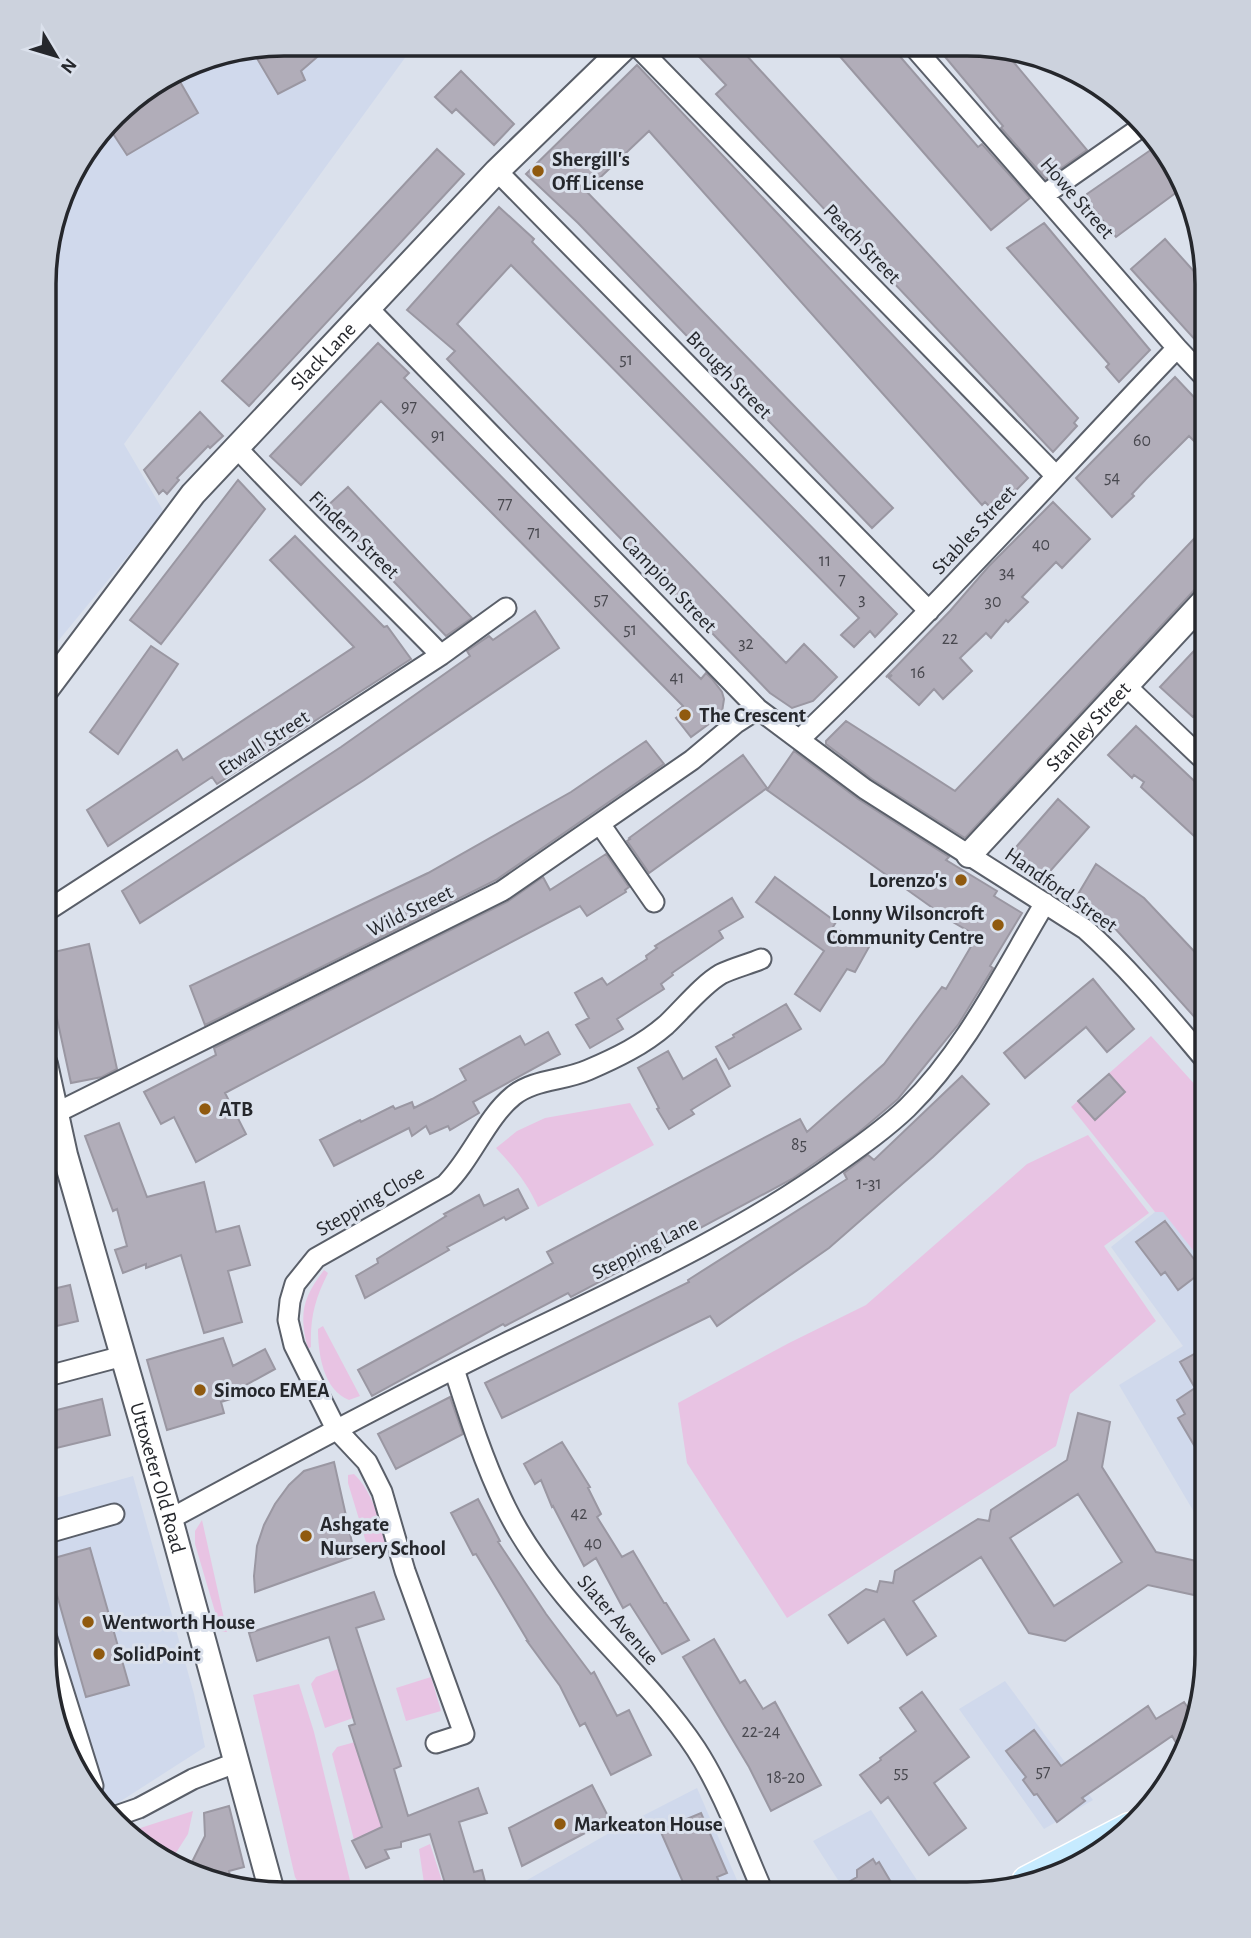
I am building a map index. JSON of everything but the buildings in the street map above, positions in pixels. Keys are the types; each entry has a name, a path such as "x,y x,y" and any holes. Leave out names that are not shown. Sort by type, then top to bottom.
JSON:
{"street":[{"name":"Slack Lane","path":"56,676 193,494 497,171 616,56"},
{"name":"Peach Street","path":"647,56 1056,476"},
{"name":"Howe Street","path":"922,56 1195,367"},
{"path":"1044,195 1135,131"},
{"name":"Brough Street","path":"497,171 929,611"},
{"name":"Campion Street","path":"369,308 758,709 865,789 969,855"},
{"name":"Stables Street","path":"800,739 863,680 1177,348"},
{"name":"Findern Street","path":"236,447 289,504 441,655"},
{"name":"Etwall Street","path":"56,905 441,655 506,608"},
{"name":"Stanley Street","path":"969,855 1195,611"},
{"path":"1125,685 1195,752"},
{"name":"Wild Street","path":"56,1113 502,891 692,761 736,723 758,709"},
{"path":"600,824 654,902"},
{"name":"Handford Street","path":"969,855 1085,929 1108,949 1195,1048"},
{"name":"Stepping Lane","path":"170,1519 336,1429 657,1270 806,1186 893,1121 924,1088 960,1043 1045,903"},
{"name":"Stepping Close","path":"436,1743 464,1734 405,1571 382,1492 367,1462 336,1429 294,1345 288,1320 295,1284 316,1258 445,1185 455,1175 501,1109 521,1090 585,1071 643,1044 722,974 761,959"},
{"name":"Uttoxeter Old Road","path":"56,1161 123,1356 269,1881"},
{"path":"56,1374 123,1356"},
{"name":"Slater Avenue","path":"454,1369 478,1443 506,1509 538,1561 564,1595 664,1705 697,1750 759,1882"},
{"path":"56,1531 114,1514"},
{"path":"56,1667 88,1769"},
{"path":"122,1814 194,1779 237,1762"}],"shaded area":[{"path":"269,56 406,56 124,444 164,512 56,644 56,284 64,225 73,197 87,170 113,134 157,94 183,79 211,68 239,60"},
{"path":"1151,1036 1195,1085 1195,1253 1163,1212 1155,1212 1071,1107"},
{"path":"630,1103 654,1145 538,1207 520,1176 496,1148 517,1131 545,1118"},
{"path":"1088,1135 1149,1213 1104,1246 1156,1321 1070,1394 1056,1446 787,1618 687,1463 678,1403 866,1305 1027,1164"},
{"path":"1163,1211 1195,1252 1195,1514 1119,1385 1183,1346 1111,1247 1155,1212"},
{"path":"324,1270 328,1273 314,1308 311,1347 308,1349 304,1307"},
{"path":"323,1326 360,1396 349,1400 333,1388 328,1379 318,1339 318,1329"},
{"path":"354,1474 371,1498 387,1546 369,1552 348,1483 348,1475"},
{"path":"133,1476 194,1694 205,1747 114,1805 103,1793 73,1741 60,1699 56,1669 56,1498"},
{"path":"202,1520 227,1632 221,1632 195,1544 195,1531"},
{"path":"338,1669 353,1718 325,1728 311,1684 316,1677"},
{"path":"431,1677 441,1711 406,1721 396,1688"},
{"path":"1005,1681 1093,1800 1044,1829 959,1709"},
{"path":"299,1684 314,1732 350,1882 298,1882 295,1877 253,1695"},
{"path":"355,1742 382,1827 354,1840 332,1754 337,1747"},
{"path":"697,1788 738,1882 524,1882 611,1832"},
{"path":"871,1810 918,1882 839,1882 813,1841"},
{"path":"193,1811 188,1834 175,1854 138,1829"},
{"path":"430,1844 442,1882 424,1882 419,1849"}],"place":[{"name":"Shergill's Off License","path":"538,171"},
{"name":"The Crescent","path":"685,715"},
{"name":"Lorenzo's","path":"961,880"},
{"name":"Lonny Wilsoncroft Community Centre","path":"998,925"},
{"name":"ATB","path":"205,1109"},
{"name":"Simoco EMEA","path":"200,1390"},
{"name":"Ashgate Nursery School","path":"306,1536"},
{"name":"Wentworth House","path":"88,1622"},
{"name":"SolidPoint","path":"99,1654"},
{"name":"Markeaton House","path":"560,1824"}]}
